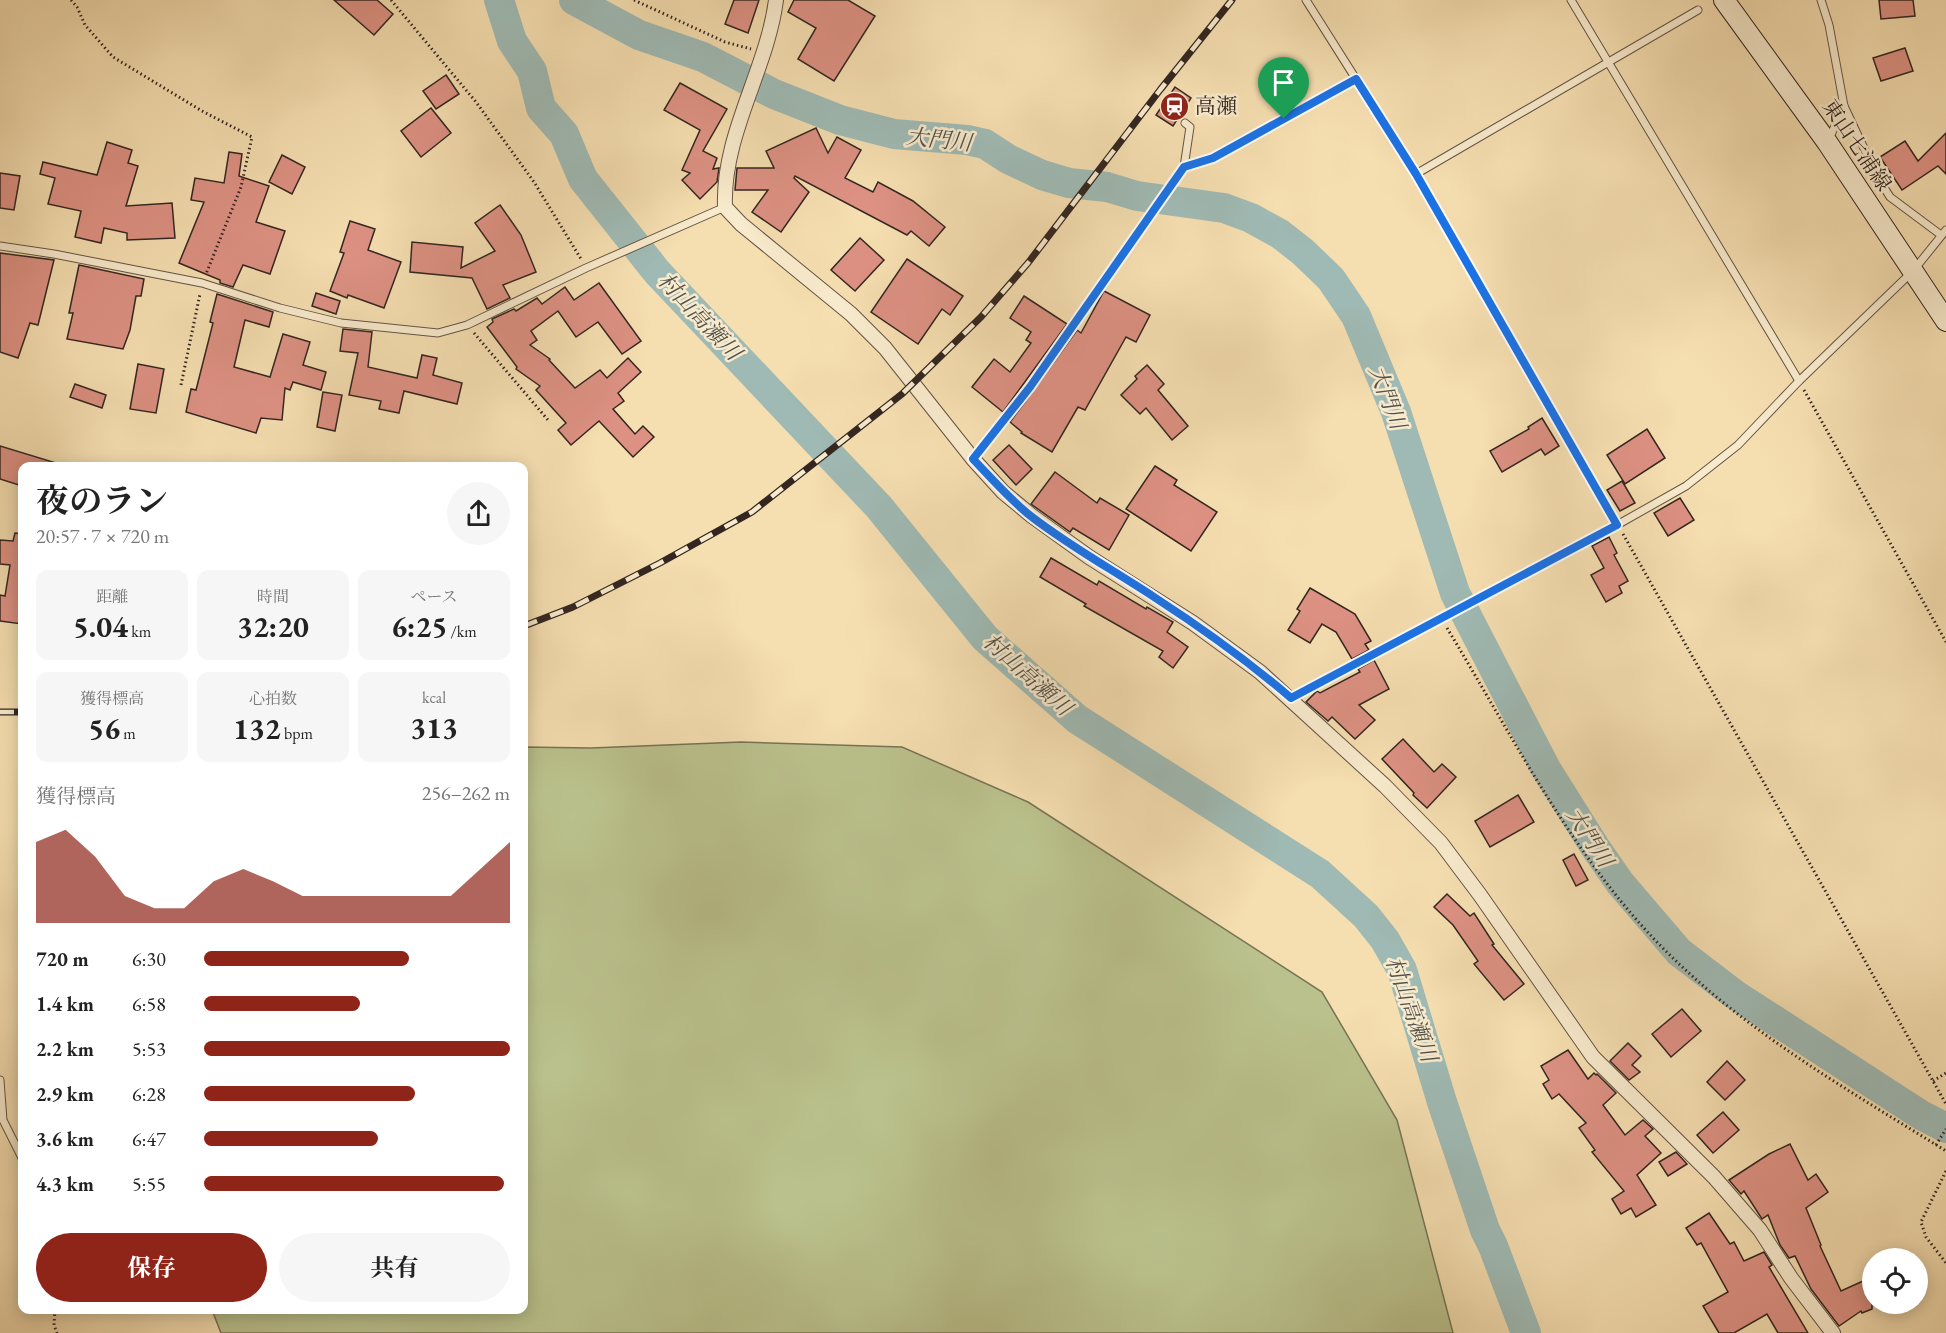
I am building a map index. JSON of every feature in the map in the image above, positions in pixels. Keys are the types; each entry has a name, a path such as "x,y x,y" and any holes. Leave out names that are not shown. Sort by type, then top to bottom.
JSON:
{"main road":[{"name":"東山七浦線","path":"1724,0 1827,142 1946,321"}],"street":[{"path":"776,0 773,23 747,99 728,165 725,207 741,224 851,314 885,348 973,459 1003,492 1089,557 1194,623 1260,672 1385,786 1441,843 1480,894 1593,1057 1714,1177 1760,1230 1791,1278 1833,1333"}],"lane":[{"path":"1306,0 1416,174 1617,525"},
{"path":"1571,0 1799,381"},
{"path":"1291,698 1488,595 1617,525 1695,479 1738,445 1799,381 1912,271 1943,232 1890,197 1865,152 1844,106 1829,25 1821,0"},
{"path":"1416,174 1698,10"},
{"path":"1184,167 1213,158 1356,79"},
{"path":"1827,142 1844,106"},
{"path":"973,459 1030,387 1184,167 1190,127 1185,123"},
{"path":"0,246 65,256 202,283 280,308 341,323 438,333 467,325 586,268 725,207"},
{"path":"0,1080 3,1120 18,1150"}],"path":[{"path":"71,0 77,7 85,25 113,57 202,111 252,137 241,187 202,283 181,385"},
{"path":"391,0 477,102 534,182 586,268"},
{"path":"634,0 725,42 764,52"},
{"path":"467,325 548,420"},
{"path":"1799,381 1946,642"},
{"path":"1617,525 1946,1104"},
{"path":"1442,619 1543,790 1596,869 1656,941 1712,994 1797,1058 1946,1151"},
{"path":"1933,1081 1946,1073"},
{"path":"1937,1144 1946,1129"},
{"path":"1946,1171 1921,1222 1926,1237 1946,1263"},
{"path":"55,1314 54,1325 57,1333"}],"green space":[{"path":"741,742 902,747 1028,802 1322,992 1397,1120 1453,1333 221,1333 214,1314 528,1314 528,747 591,748"}],"building":[{"path":"334,0 377,0 393,14 374,35"},
{"path":"734,0 759,0 748,33 725,24"},
{"path":"794,0 848,0 875,16 834,81 798,59 816,28 788,12"},
{"path":"1879,0 1913,0 1915,16 1881,19"},
{"path":"1905,48 1913,71 1881,81 1873,58"},
{"path":"446,75 459,94 436,109 423,91"},
{"path":"680,83 727,109 703,151 717,158 713,169 719,168 717,182 700,199 682,180 690,173 682,170 700,130 664,110"},
{"path":"1175,87 1191,98 1173,126 1156,115"},
{"path":"431,108 451,133 421,157 401,131"},
{"path":"816,128 828,153 837,137 861,150 845,178 873,192 878,182 913,201 945,227 929,246 911,231 907,235 795,176 794,178 809,192 781,232 752,212 768,190 735,190 737,168 774,168 766,151"},
{"path":"1946,133 1946,174 1938,166 1902,190 1880,157 1905,141 1918,161"},
{"path":"107,142 132,150 128,163 138,166 126,206 172,203 175,238 127,240 127,233 104,228 101,243 75,237 81,211 48,204 55,178 40,174 43,162 97,175"},
{"path":"229,152 242,154 239,176 269,186 256,222 285,231 270,274 243,265 233,287 179,263 204,202 191,200 195,178 224,183"},
{"path":"282,155 305,167 292,194 269,182"},
{"path":"0,173 20,176 14,210 0,208"},
{"path":"500,205 521,235 536,272 503,285 510,298 487,309 472,278 410,272 412,242 463,247 461,268 495,251 475,223"},
{"path":"350,221 375,229 368,250 401,262 384,308 330,291 344,253 340,252"},
{"path":"860,238 884,260 855,291 831,270"},
{"path":"0,253 54,260 38,325 30,323 18,358 0,352"},
{"path":"907,259 963,296 950,315 942,309 918,344 871,312"},
{"path":"79,265 144,279 141,296 136,296 130,330 123,349 67,339 73,313 69,313"},
{"path":"599,283 641,341 622,354 598,322 576,337 558,311 531,331 537,340 530,345 550,359 575,388 600,370 607,378 628,358 641,372 618,393 624,401 613,409 635,434 643,426 654,437 633,457 599,421 571,445 558,430 566,423 536,390 540,386 516,369 517,367 487,327 493,322 492,319 514,309 516,311 537,298 542,304 565,287 574,300"},
{"path":"1104,291 1150,315 1136,342 1126,337 1085,410 1078,407 1052,452 1021,433 1010,422 1077,330 1081,333"},
{"path":"316,293 340,301 336,314 312,306"},
{"path":"217,294 273,312 269,327 245,320 234,367 270,377 283,334 310,342 303,365 326,372 321,390 293,382 290,390 285,388 282,420 261,418 256,433 186,412 191,389 196,390 213,323 210,322"},
{"path":"1024,296 1067,324 1003,412 972,387 994,359 1010,372 1031,343 1026,340 1031,332 1010,318"},
{"path":"343,329 372,332 368,367 417,378 422,355 437,358 433,375 462,383 457,404 404,391 399,413 379,409 381,401 349,395 358,353 340,351"},
{"path":"138,364 164,369 156,413 130,409"},
{"path":"1147,365 1164,384 1158,390 1188,426 1172,440 1146,408 1140,414 1121,395 1137,379 1135,376"},
{"path":"75,384 106,395 102,408 70,397"},
{"path":"323,392 342,395 335,431 317,427"},
{"path":"1542,418 1559,446 1545,455 1541,449 1502,472 1490,451 1529,429 1528,427"},
{"path":"1647,429 1665,458 1625,484 1607,455"},
{"path":"1009,445 1032,469 1016,485 993,460"},
{"path":"0,446 53,462 18,462 18,485 0,479"},
{"path":"1155,466 1177,480 1174,485 1217,512 1191,551 1126,509"},
{"path":"1055,472 1097,503 1100,498 1129,515 1109,550 1073,528 1070,532 1031,504"},
{"path":"1622,481 1635,503 1620,511 1607,490"},
{"path":"1680,498 1694,520 1668,536 1654,513"},
{"path":"15,533 18,533 18,623 0,621 0,595 5,596 10,565 0,564 0,540 13,541"},
{"path":"1609,537 1617,553 1614,555 1628,581 1619,586 1622,593 1606,602 1591,575 1604,568 1592,546"},
{"path":"1051,558 1097,585 1099,581 1173,622 1167,632 1188,647 1173,668 1159,657 1163,651 1084,606 1086,604 1040,577"},
{"path":"1310,588 1355,614 1371,641 1365,644 1369,650 1352,659 1336,632 1322,624 1310,643 1288,630 1300,611 1297,609"},
{"path":"1374,660 1389,689 1359,705 1375,720 1355,739 1332,717 1328,721 1306,702 1317,691 1320,693 1360,672 1358,669"},
{"path":"1403,739 1434,772 1442,764 1456,777 1427,808 1382,759"},
{"path":"1518,795 1534,822 1490,847 1475,821"},
{"path":"1574,854 1588,880 1576,886 1563,860"},
{"path":"1447,894 1470,916 1474,913 1494,944 1492,945 1524,984 1504,1000 1474,964 1478,961 1453,925 1434,907"},
{"path":"1682,1009 1701,1031 1671,1057 1652,1034"},
{"path":"1628,1043 1641,1056 1632,1065 1640,1072 1629,1080 1610,1061"},
{"path":"1568,1050 1588,1079 1594,1073 1597,1074 1616,1093 1603,1105 1625,1135 1643,1120 1653,1129 1645,1136 1661,1153 1637,1175 1656,1205 1636,1217 1631,1208 1621,1214 1612,1199 1624,1191 1592,1152 1595,1150 1579,1128 1586,1123 1559,1094 1552,1099 1543,1084 1549,1080 1541,1066"},
{"path":"1727,1061 1745,1080 1725,1100 1707,1082"},
{"path":"1723,1112 1739,1130 1713,1153 1697,1135"},
{"path":"1790,1144 1808,1180 1816,1174 1828,1192 1806,1208 1820,1246 1841,1291 1862,1282 1862,1313 1861,1311 1839,1326 1811,1289 1795,1256 1789,1258 1780,1245 1768,1215 1762,1219 1744,1191 1741,1194 1729,1180 1769,1154"},
{"path":"1676,1152 1687,1164 1668,1176 1659,1162"},
{"path":"1709,1213 1730,1244 1734,1242 1744,1261 1764,1252 1772,1265 1769,1267 1808,1333 1778,1333 1767,1314 1734,1333 1719,1333 1703,1306 1728,1292 1701,1243 1697,1245 1686,1228"}],"waterway":[{"name":"村山高瀬川","path":"499,0 512,41 532,71 541,108 564,134 583,179 657,272 879,507 985,638 1077,719 1320,874 1366,916 1385,940 1402,970 1442,1102 1485,1230 1526,1333"},
{"name":"大門川","path":"574,0 639,35 703,57 774,94 840,120 894,134 967,140 985,144 1008,159 1042,175 1069,183 1107,187 1137,196 1224,208 1251,218 1280,234 1303,252 1331,279 1356,316 1396,412 1455,593 1546,769 1620,883 1679,952 1734,994 1921,1115 1946,1128"}],"railway":[{"path":"528,624 573,607 660,563 752,512 902,394 981,317 1028,263 1232,0"},
{"path":"0,712 18,712"}],"place":[{"name":"高瀬","path":"1174,106"}],"route":[{"path":"1356,79 1416,174 1617,525 1291,698 1194,623 1089,557 1032,516 1003,492 973,459 1030,387 1184,167 1213,158 1284,119 1356,79"}]}
